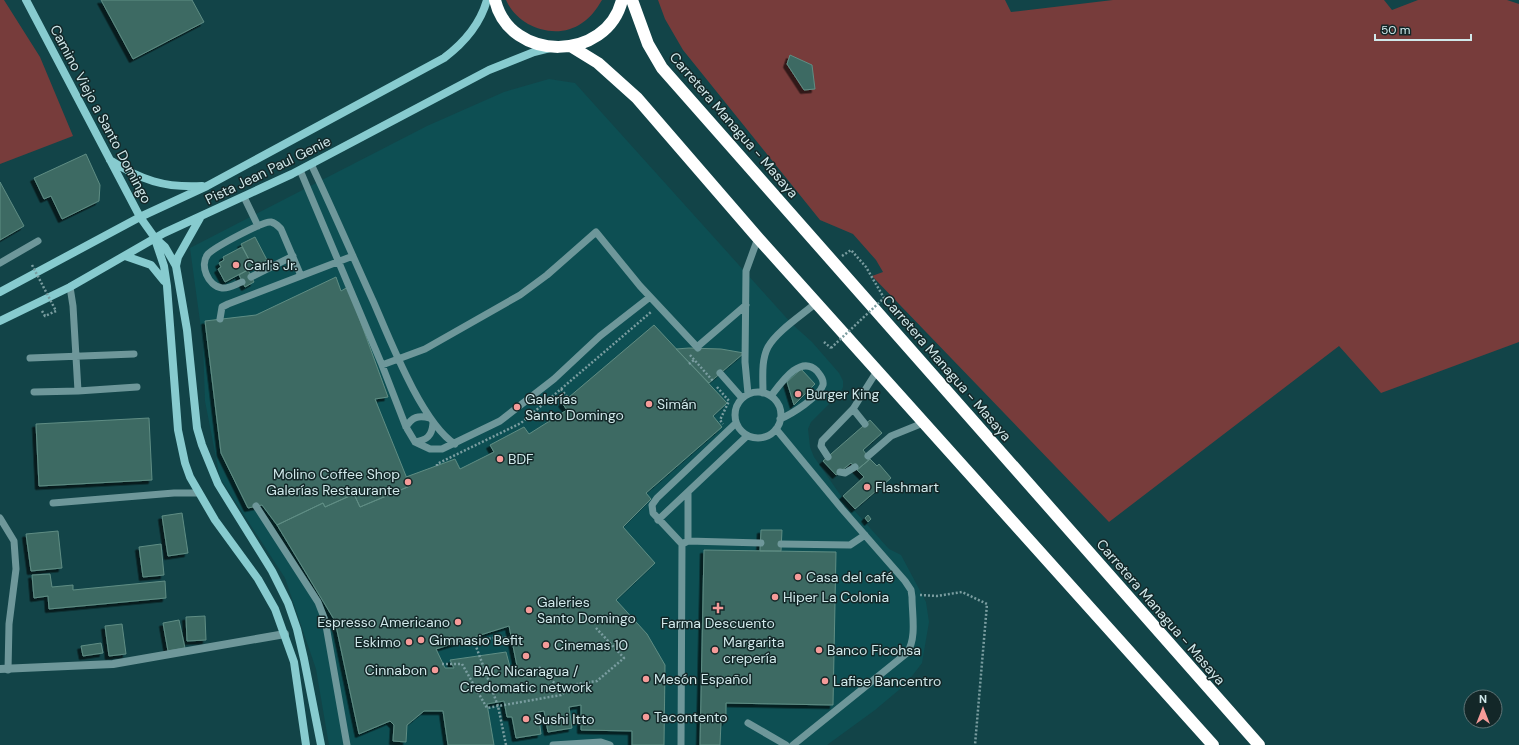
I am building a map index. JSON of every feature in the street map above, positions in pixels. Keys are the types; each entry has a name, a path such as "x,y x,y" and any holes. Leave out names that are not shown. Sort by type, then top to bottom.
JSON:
{"highway":[{"path":"495,0 497,8 509,27 528,41 550,48 572,47 594,38 611,22 622,0"},
{"name":"Carretera Managua - Masaya","path":"632,0 648,44 662,68 834,261 1259,745"},
{"path":"572,47 598,63 637,98 758,238 1212,744"}],"main road":[{"name":"Camino Viejo a Santo Domingo","path":"26,0 108,159 140,217 155,238 165,247 176,266 187,330 197,428 202,445 218,484 272,571 288,603 302,652 321,745"},
{"name":"Pista Jean Paul Genie","path":"0,292 140,217 207,186 444,58 459,46 473,30 484,11 487,0"},
{"name":"Pista Jean Paul Genie","path":"0,320 70,287 155,238 300,170 489,70 518,58 550,48"},
{"path":"108,159 130,173 152,182 178,187 207,186"},
{"path":"176,266 184,245 200,218"},
{"name":"Camino Viejo a Santo Domingo","path":"155,238 164,266 167,286 181,448 190,477 199,493 215,520 258,579 275,609 294,662 306,745"},
{"path":"125,256 151,264 160,274 167,286"}],"street":[{"path":"4,670 113,664 285,634"}],"lane":[{"path":"311,164 399,360 432,421 441,433 455,444"},
{"path":"300,170 382,365 406,427 415,442 436,450 455,444 500,421 554,379 574,358 650,297"},
{"path":"244,197 258,226"},
{"path":"242,282 223,288 215,286 210,282 205,270 204,262 207,255 214,249 258,226 271,222 277,224 281,229 301,276"},
{"path":"382,365 399,360 425,349 520,295 547,275 596,232 650,297 697,347 746,305"},
{"path":"745,396 763,393 771,396 779,406 780,419 776,429 763,438 747,436 739,428 736,423 735,410 745,396 746,271 758,238"},
{"path":"0,263 38,241"},
{"path":"251,277 293,256"},
{"path":"220,319 222,307 228,304 353,256"},
{"path":"70,287 74,306 78,391"},
{"path":"763,393 765,359 768,347 776,337 816,303"},
{"path":"30,358 134,354"},
{"path":"771,396 799,366 806,364 813,367 822,377 823,383 820,389 800,409 780,419"},
{"path":"828,457 821,446 822,440 853,409 878,371"},
{"path":"720,374 745,396"},
{"path":"34,392 137,387"},
{"path":"853,409 865,424"},
{"path":"406,427 418,416 432,421"},
{"path":"415,442 426,439 430,435 432,421"},
{"path":"736,423 657,498 652,505 653,513 658,520 685,543 761,543"},
{"path":"868,456 879,441 923,423"},
{"path":"776,429 905,581 911,590 912,597 912,638 911,647 907,653 793,745"},
{"path":"658,520 747,436"},
{"path":"840,472 845,473 855,467"},
{"path":"53,503 174,493 199,493"},
{"path":"681,745 685,543 688,493"},
{"path":"256,506 318,602 324,620 348,745"},
{"path":"0,518 14,541 16,569 4,670"},
{"path":"781,544 850,545 865,535"},
{"path":"748,723 786,745"},
{"path":"553,745 601,742 610,745"}],"path":[{"path":"824,342 831,348 884,298 866,267 851,250 834,261"},
{"path":"32,265 56,311 45,316"},
{"path":"561,389 652,311 656,316"},
{"path":"686,351 729,400 720,420 725,428"},
{"path":"689,364 694,360"},
{"path":"912,597 922,594 937,596 962,592 987,604 975,745"},
{"path":"442,664 462,664 486,708 528,702 564,693 577,684 598,681 624,658 596,628"},
{"path":"506,745 498,706 474,641 499,637 517,638"},
{"path":"539,667 564,693"}],"shaded area":[{"path":"0,0 4,0 40,57 73,136 0,164"},
{"path":"506,0 602,0 593,13 582,23 561,31 550,31 539,29 519,18"},
{"path":"658,0 1005,0 1011,12 1113,0 1384,0 1392,10 1418,0 1507,0 1519,4 1519,342 1381,393 1339,346 1109,522 872,276 883,272 876,260 853,234 820,220 683,50 665,19"},
{"name":"Galerías Santo Domingo","path":"549,79 575,83 792,324 812,342 839,373 843,381 843,387 840,393 811,422 808,429 810,447 814,457 841,496 889,549 901,555 926,602 929,622 922,663 906,684 875,710 827,745 329,745 316,669 285,578 220,478 205,401 203,343 190,248 427,126 504,92"}],"building":[{"path":"101,0 192,0 204,22 133,59"},
{"path":"790,55 812,65 815,89 804,90 787,64"},
{"path":"86,154 100,185 99,201 62,219 51,196 44,199 34,178"},
{"path":"0,182 24,226 0,240"},
{"path":"255,237 267,260 253,267 241,244"},
{"name":"Carl's Jr.","path":"242,247 253,267 225,282 218,269 221,267 219,263 224,260 223,257"},
{"path":"248,270 254,282 245,287 239,275"},
{"path":"336,277 341,291 348,287 388,397 375,399 410,486 360,507 354,494 325,507 323,503 277,525 262,505 248,508 221,453 205,321 256,315"},
{"name":"Galerías Santo Domingo","path":"654,325 727,403 713,416 722,427 646,493 651,499 623,527 655,563 616,600 647,634 665,665 664,745 632,745 632,731 581,730 581,705 569,707 572,728 548,732 544,711 538,712 541,734 516,738 512,717 507,717 504,701 487,704 494,745 448,745 443,711 424,711 407,725 406,742 393,741 394,725 390,721 359,734 335,621 277,525 323,503 325,507 354,494 360,507 410,486 406,477 455,459 460,469 494,452 490,445 524,427 529,434 567,410 562,403","holes":["509,626 517,666 510,667 506,652 450,660 454,668 445,668 436,649"]},
{"path":"676,349 721,349 744,353 709,383"},
{"name":"Burger King","path":"801,369 815,384 794,405 787,382"},
{"path":"149,418 152,480 39,486 36,424"},
{"path":"870,420 882,433 863,450 870,459 857,470 851,463 836,475 823,461"},
{"name":"Flashmart","path":"870,459 877,466 879,464 891,478 855,509 843,496 864,477 857,470"},
{"path":"182,513 188,553 168,556 162,516"},
{"path":"868,515 871,519 868,522 865,518"},
{"path":"761,530 782,530 781,551 760,551"},
{"path":"58,531 62,568 31,571 26,534"},
{"path":"161,544 164,575 143,577 139,547"},
{"path":"704,550 836,552 833,705 726,703 726,722 721,722 720,745 700,745"},
{"path":"50,574 52,587 73,585 73,590 165,581 166,598 49,609 48,596 34,598 32,575"},
{"path":"205,616 206,640 187,641 186,617"},
{"path":"179,620 185,648 168,651 163,623"},
{"path":"122,624 126,654 109,656 105,626"},
{"path":"101,643 103,653 83,656 81,646"}],"place":[{"name":"Carl's Jr.","path":"236,265"},
{"name":"Burger King","path":"798,394"},
{"name":"Simán","path":"649,404"},
{"name":"Galerías Santo Domingo","path":"517,407"},
{"name":"BDF","path":"500,459"},
{"name":"Molino Coffee Shop Galerías Restaurante","path":"408,482"},
{"name":"Flashmart","path":"867,487"},
{"name":"Casa del café","path":"798,577"},
{"name":"Hiper La Colonia","path":"775,597"},
{"name":"Farma Descuento","path":"718,608"},
{"name":"Galeries Santo Domingo","path":"529,610"},
{"name":"Espresso Americano","path":"458,622"},
{"name":"Gimnasio Befit","path":"421,640"},
{"name":"Eskimo","path":"409,642"},
{"name":"Cinemas 10","path":"546,645"},
{"name":"Margarita crepería","path":"715,650"},
{"name":"Banco Ficohsa","path":"819,650"},
{"name":"BAC Nicaragua / Credomatic network","path":"526,656"},
{"name":"Cinnabon","path":"435,670"},
{"name":"Mesón Español","path":"646,679"},
{"name":"Lafise Bancentro","path":"825,681"},
{"name":"Tacontento","path":"646,717"},
{"name":"Sushi Itto","path":"526,719"}]}
